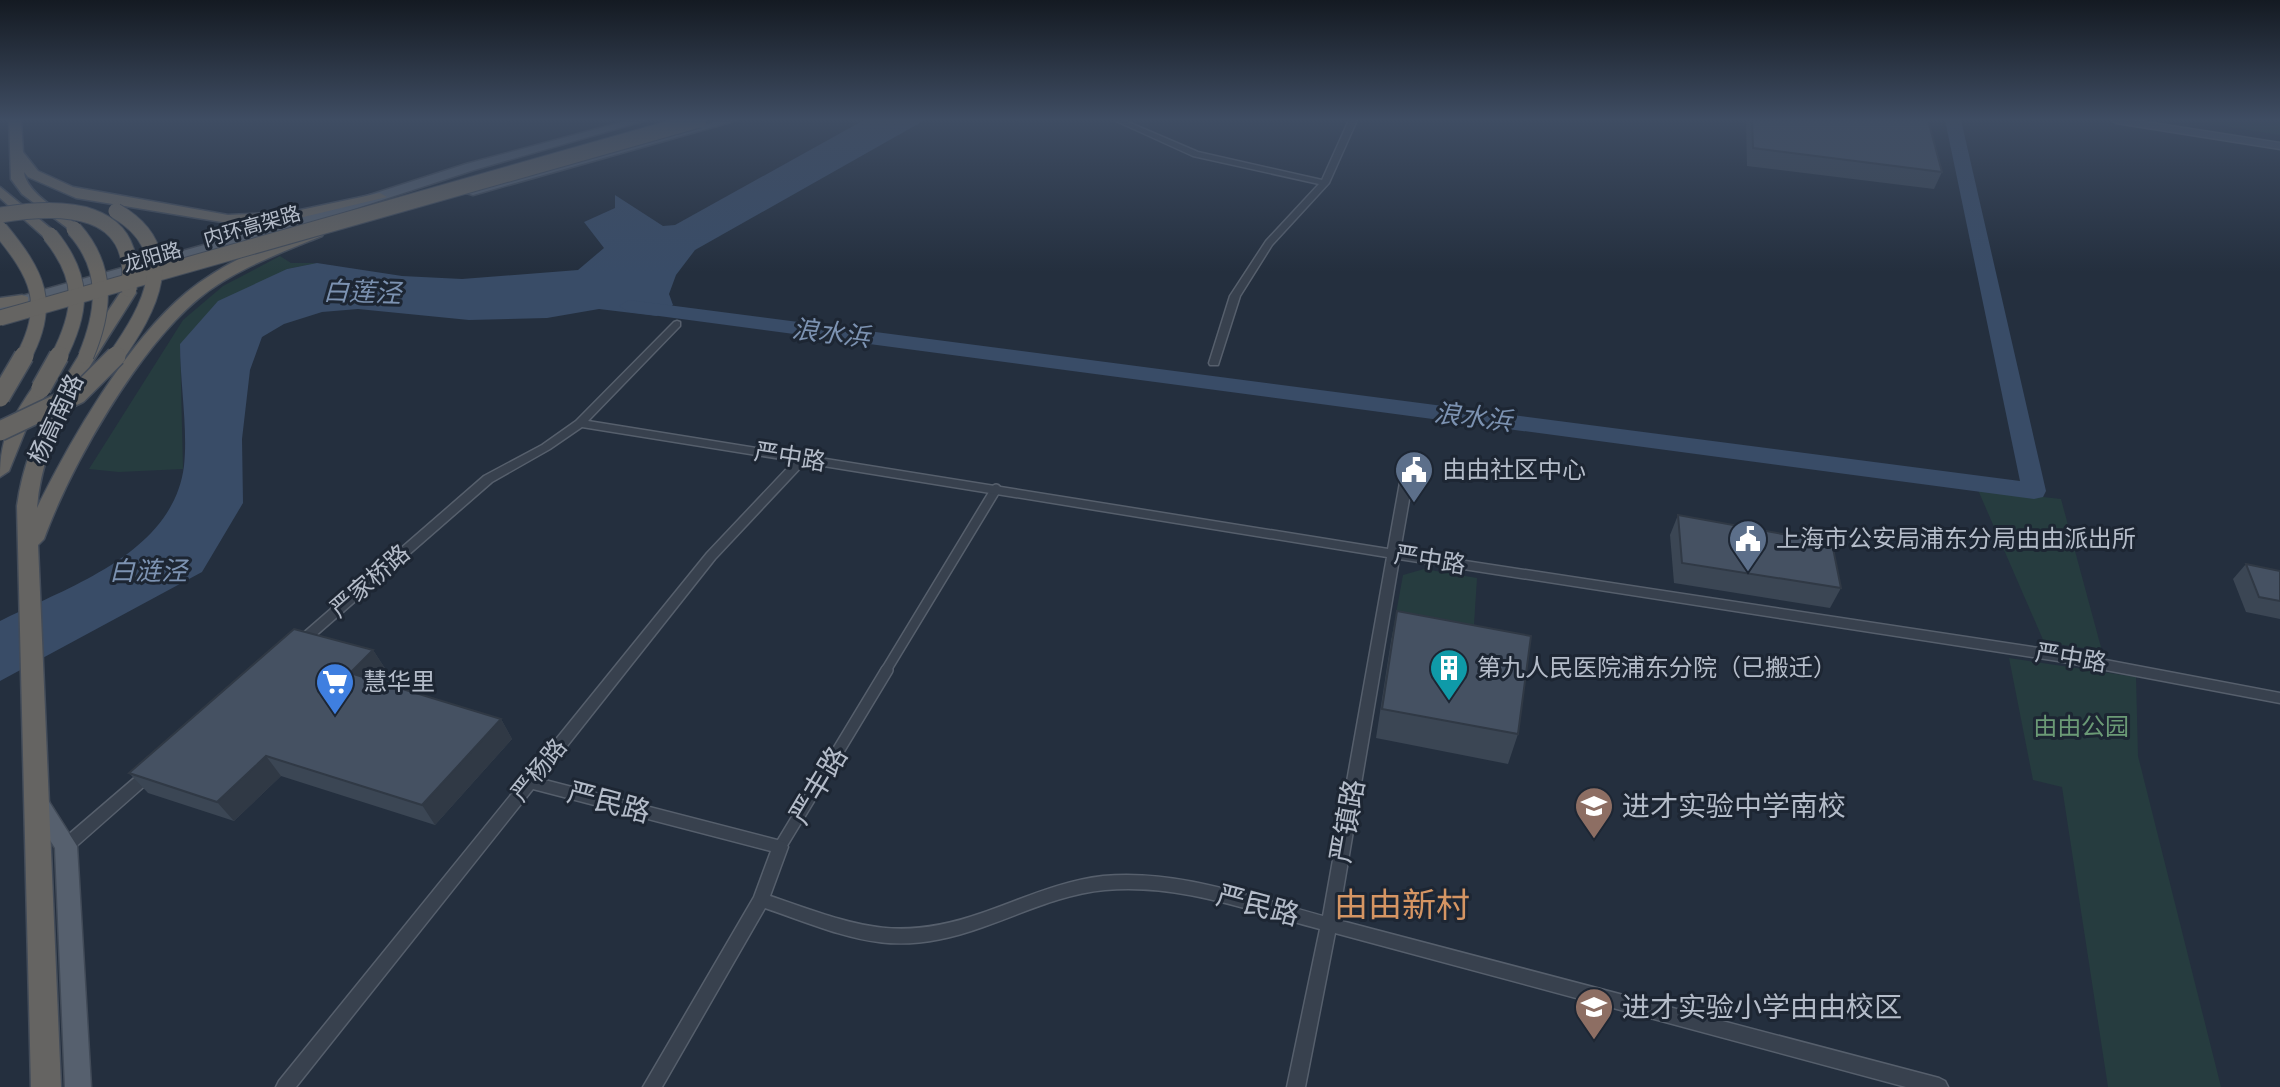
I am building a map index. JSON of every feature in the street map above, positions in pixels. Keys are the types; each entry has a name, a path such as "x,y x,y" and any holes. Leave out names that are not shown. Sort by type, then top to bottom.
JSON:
{"highway":[{"name":"杨高南路","path":"17,171 18,179 27,191 74,229 96,256 103,286 99,321 86,356 53,414 31,474 27,506 35,672 46,1087"},
{"path":"0,431 52,409 91,384 113,360 147,303 157,267 152,241 142,229 116,211 65,190 31,171"},
{"name":"内环高架路","path":"0,306 490,171"},
{"name":"内环高架路","path":"0,319 521,171"},
{"path":"65,190 228,219 291,216 380,197"},
{"name":"杨高南路","path":"0,191 50,235 73,266 78,307 68,339 19,424 0,471"},
{"path":"0,215 33,209 70,209 101,221 123,241 133,267 128,293 86,356"},
{"path":"30,550 38,525 61,478 149,342 177,310 240,267 353,221"},
{"path":"0,229 30,264 41,292 39,319 29,350 0,397"},
{"path":"0,248 30,264"},
{"path":"0,306 22,300"},
{"path":"0,383 29,350"}],"main road":[{"name":"龙阳路","path":"22,300 469,171"},
{"name":"龙阳路","path":"0,319 353,221 550,171"},
{"path":"38,804 66,846 78,1087"}],"street":[{"path":"1270,171 1325,183"},
{"path":"1214,363 1235,296 1252,267 1325,183 1330,171"},
{"name":"严家桥路","path":"284,656 488,479 546,447 580,423 677,324"},
{"name":"严中路","path":"580,423 1393,554 2068,657 2280,698"},
{"name":"严杨路","path":"285,1087 711,556 802,459"},
{"name":"严镇路","path":"1296,1087 1329,924 1407,477"},
{"name":"严丰路","path":"652,1087 761,900 780,847 996,489"},
{"path":"66,846 164,760"},
{"name":"严民路","path":"530,782 780,847"},
{"name":"严民路","path":"761,900 856,931 908,938 968,927 1084,885 1156,882 1199,889 1939,1087"}],"green space":[{"path":"280,256 291,263 317,263 287,269 180,344 183,469 119,472 89,469 183,320 223,286"},
{"path":"1978,490 2061,499 2102,651 2044,642"},
{"path":"1424,569 1477,578 1472,656 1391,641 1403,575"},
{"name":"由由公园","path":"2009,658 2136,677 2138,756 2221,1087 2108,1087 2062,787 2033,780"}],"water":[{"path":"773,171 835,171 695,250 676,275 669,294 673,305 657,316 599,309 547,318 469,320 358,309 322,312 284,324 262,337 250,370 242,439 243,503 202,572 0,681 0,621 113,564 139,545 160,523 176,497 185,452 180,344 218,301 287,269 317,263 402,276 462,279 578,270 604,248 584,222 615,208 615,195 663,226 675,225"}],"building":[{"path":"1678,515 1832,543 1841,588 1682,563"},
{"path":"2246,564 2280,571 2280,601 2259,597"},
{"name":"第九人民医院浦东分院（已搬迁）","path":"1397,611 1531,636 1518,734 1382,709"},
{"name":"慧华里","path":"294,629 373,650 350,673 501,719 422,805 266,756 217,802 129,773"}],"waterway":[{"name":"浪水浜","path":"629,306 2034,491 1964,171"}],"place":[{"name":"由由社区中心","path":"1414,504"},
{"name":"上海市公安局浦东分局由由派出所","path":"1748,573"},
{"name":"第九人民医院浦东分院（已搬迁）","path":"1449,702"},
{"name":"慧华里","path":"335,716"},
{"name":"进才实验中学南校","path":"1594,840"},
{"name":"进才实验小学由由校区","path":"1594,1041"}],"district":[{"name":"由由新村","path":"1402,905"}],"water label":[{"name":"白莲泾","path":"362,292"},
{"name":"白涟泾","path":"148,571"}]}
